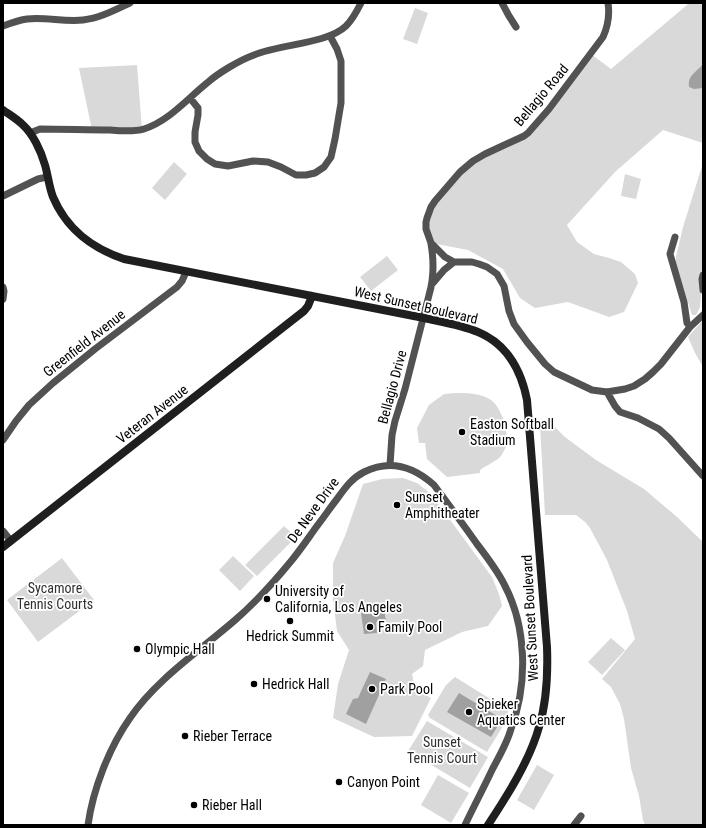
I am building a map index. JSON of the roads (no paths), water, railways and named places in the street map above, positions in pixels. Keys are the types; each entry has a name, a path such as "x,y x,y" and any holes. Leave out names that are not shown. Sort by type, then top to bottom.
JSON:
{"main road":[{"name":"West Sunset Boulevard","path":"3,110 19,122 30,133 42,156 53,197 61,213 75,230 89,243 110,254 124,259 186,272 424,318 470,329 486,336 496,343 504,350 517,368 525,386 527,400 547,647 546,692 541,722 534,743 515,780 488,825"},
{"name":"Veteran Avenue","path":"3,547 304,311 312,296"}],"street":[{"path":"3,26 26,19 38,18 59,20 90,19 106,15 130,3"},
{"path":"30,133 40,129 142,130 159,123 208,82 234,65 253,55 330,36 345,27 354,17 361,3"},
{"path":"502,3 516,28"},
{"name":"Bellagio Road","path":"432,283 433,256 431,243 426,229 426,222 431,207 460,172 473,161 524,136 544,114 603,38 609,17 608,3"},
{"path":"190,98 198,108 195,142 199,151 215,164 228,166 253,161 268,162 281,166 296,174 306,175 315,173 324,167 331,157 341,103 341,61 330,36"},
{"path":"3,196 47,176"},
{"path":"675,237 670,254 684,302 687,323 690,327"},
{"path":"431,243 446,257 454,262 472,262 487,267 497,274 504,286 509,311 514,324 526,342 554,372 592,390 607,392 625,389 634,386 645,379 661,364 690,327 703,315"},
{"path":"432,283 454,262"},
{"name":"Greenfield Avenue","path":"3,440 29,405 53,383 95,349 177,287 182,281 186,272"},
{"path":"703,275 703,290"},
{"name":"Bellagio Drive","path":"390,465 395,421 405,389 432,283"},
{"path":"3,287 3,299"},
{"path":"607,392 620,412 638,418 659,429 703,476"},
{"name":"De Neve Drive","path":"88,825 98,784 108,757 124,727 149,694 234,621 269,586 292,560 351,481 366,471 390,465 412,470 424,476 434,485 496,569 505,585 513,606 519,629 522,647 522,679 517,713 505,744 465,825"},
{"path":"3,531 11,541"},
{"path":"574,825 581,816"}],"place":[{"name":"Easton Softball Stadium","path":"462,432"},
{"name":"Sunset Amphitheater","path":"397,505"},
{"name":"University of California, Los Angeles","path":"267,599"},
{"name":"Hedrick Summit","path":"290,621"},
{"name":"Family Pool","path":"370,627"},
{"name":"Olympic Hall","path":"137,649"},
{"name":"Hedrick Hall","path":"254,684"},
{"name":"Park Pool","path":"372,689"},
{"name":"Spieker Aquatics Center","path":"469,712"},
{"name":"Rieber Terrace","path":"185,736"},
{"name":"Canyon Point","path":"339,782"},
{"name":"Rieber Hall","path":"194,805"}],"park label":[{"name":"Sycamore Tennis Courts","path":"55,596"},
{"name":"Sunset Tennis Court","path":"442,750"}]}
